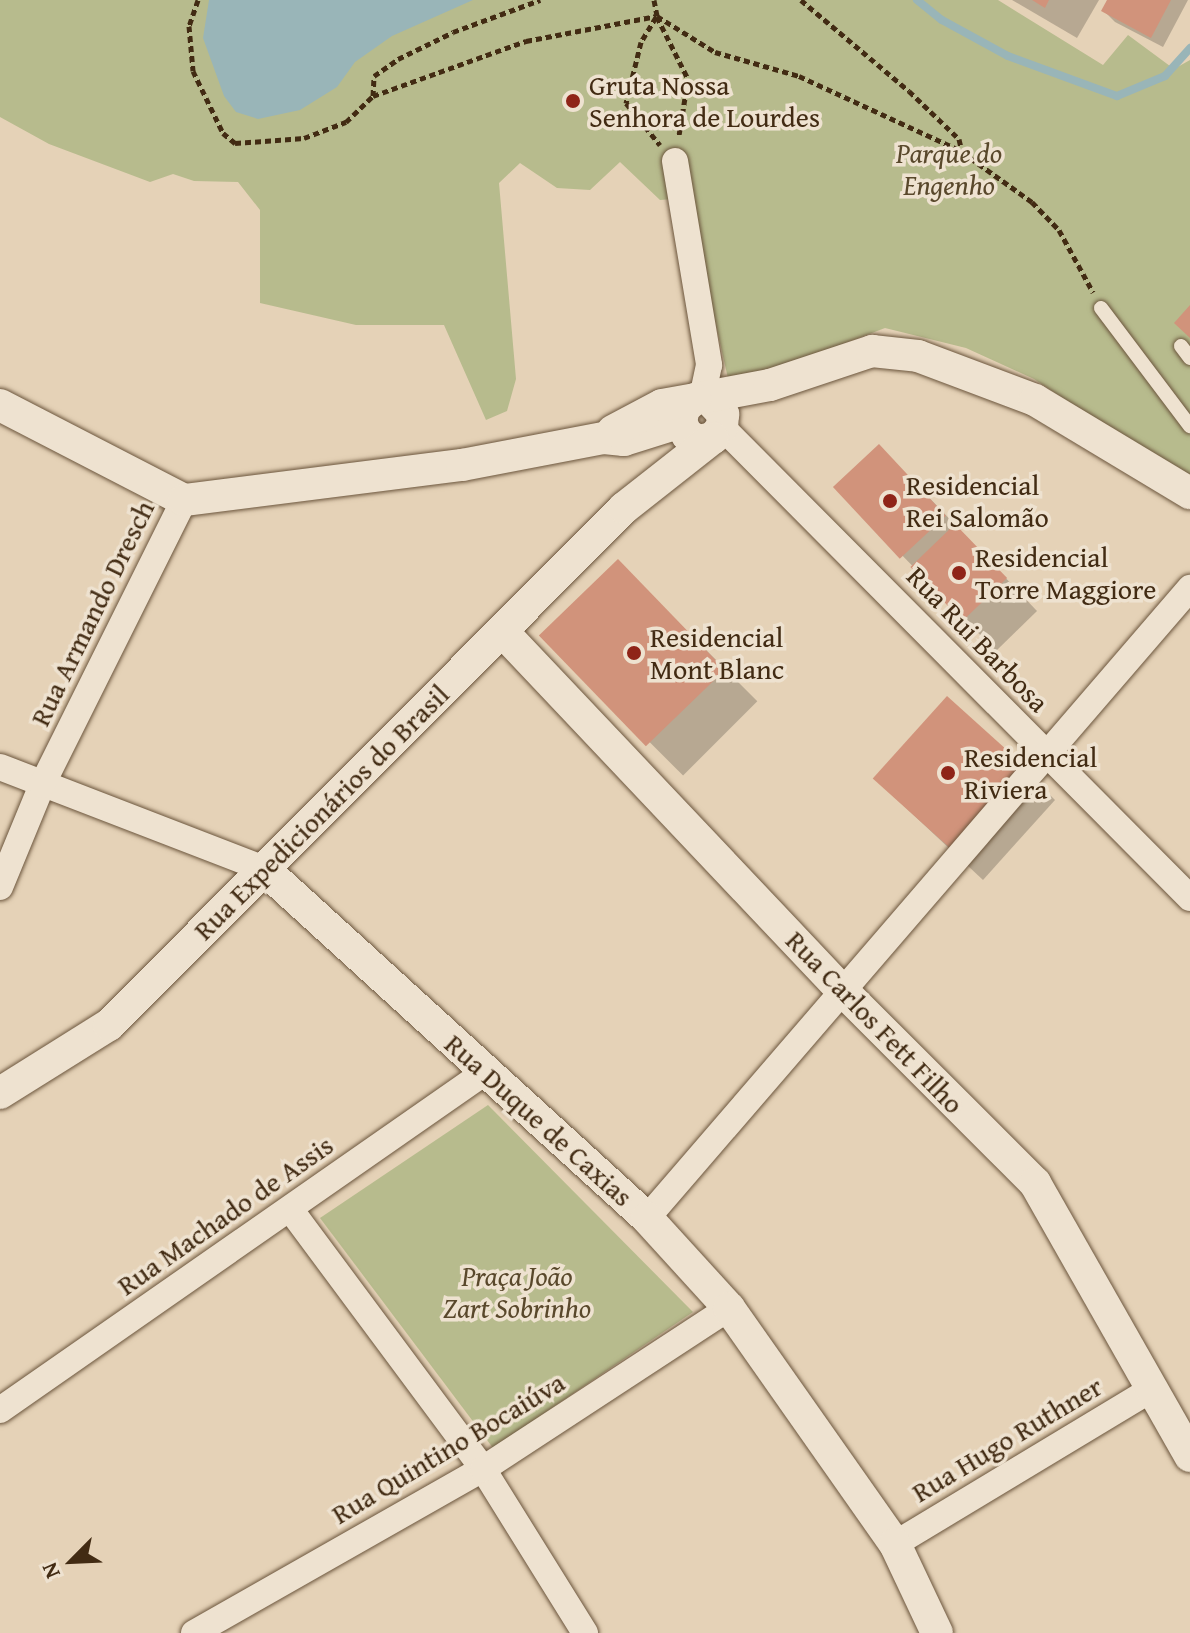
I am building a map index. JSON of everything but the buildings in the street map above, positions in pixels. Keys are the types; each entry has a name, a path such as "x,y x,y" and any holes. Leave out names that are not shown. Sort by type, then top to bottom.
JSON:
{"street":[{"path":"675,161 709,365 704,417"},
{"path":"0,405 184,500 462,465 604,438 627,420 662,405 704,417 770,385 872,351 918,356 1035,400 1190,493"},
{"name":"Rua Rui Barbosa","path":"704,417 755,457 1190,898"},
{"name":"Rua Expedicionários do Brasil","path":"0,1093 109,1025 624,508 704,417"},
{"name":"Rua Armando Dresch","path":"0,887 42,785 184,500"},
{"path":"647,1218 1049,757 1190,588"},
{"name":"Rua Carlos Fett Filho","path":"502,631 843,991 1035,1183 1185,1444"},
{"name":"Rua Duque de Caxias","path":"0,767 264,869 647,1218 729,1308 895,1544 937,1633"},
{"name":"Rua Machado de Assis","path":"0,1410 485,1072"},
{"path":"290,1209 483,1469 585,1633"},
{"name":"Rua Quintino Bocaiúva","path":"194,1633 483,1469 729,1308"},
{"name":"Rua Hugo Ruthner","path":"895,1544 1152,1389"}],"lane":[{"path":"1101,308 1190,426"},
{"path":"1181,346 1190,358"}],"path":[{"path":"198,0 189,26 193,71 223,133 235,143 304,138 346,122 373,96 526,41 657,16 715,52 799,76 962,152 1032,202 1059,230 1101,308"},
{"path":"373,96 374,76 398,59 540,0"},
{"path":"654,0 657,16 688,79 675,161"},
{"path":"801,0 909,91 959,139 962,152"},
{"path":"657,16 641,42 626,103 675,161"}],"green space":[{"name":"Parque do Engenho","path":"0,0 998,0 1103,65 1128,35 1174,69 1190,60 1190,477 1179,475 1034,379 966,348 885,328 730,387 687,198 660,200 620,162 590,190 557,188 520,163 499,183 516,379 507,411 486,420 444,325 356,325 260,303 260,210 238,182 194,181 173,174 150,182 49,144 0,117"},
{"name":"Praça João Zart Sobrinho","path":"488,1105 693,1312 493,1448 320,1218"}],"water":[{"path":"209,0 473,0 392,36 355,62 337,87 300,110 258,119 236,112 224,96 203,38"}],"waterway":[{"path":"917,0 942,20 1008,56 1117,96 1165,76 1190,48"}],"place":[{"name":"Gruta Nossa Senhora de Lourdes","path":"573,101"},
{"name":"Residencial Rei Salomão","path":"890,501"},
{"name":"Residencial Torre Maggiore","path":"959,573"},
{"name":"Residencial Mont Blanc","path":"634,653"},
{"name":"Residencial Riviera","path":"948,773"}]}
